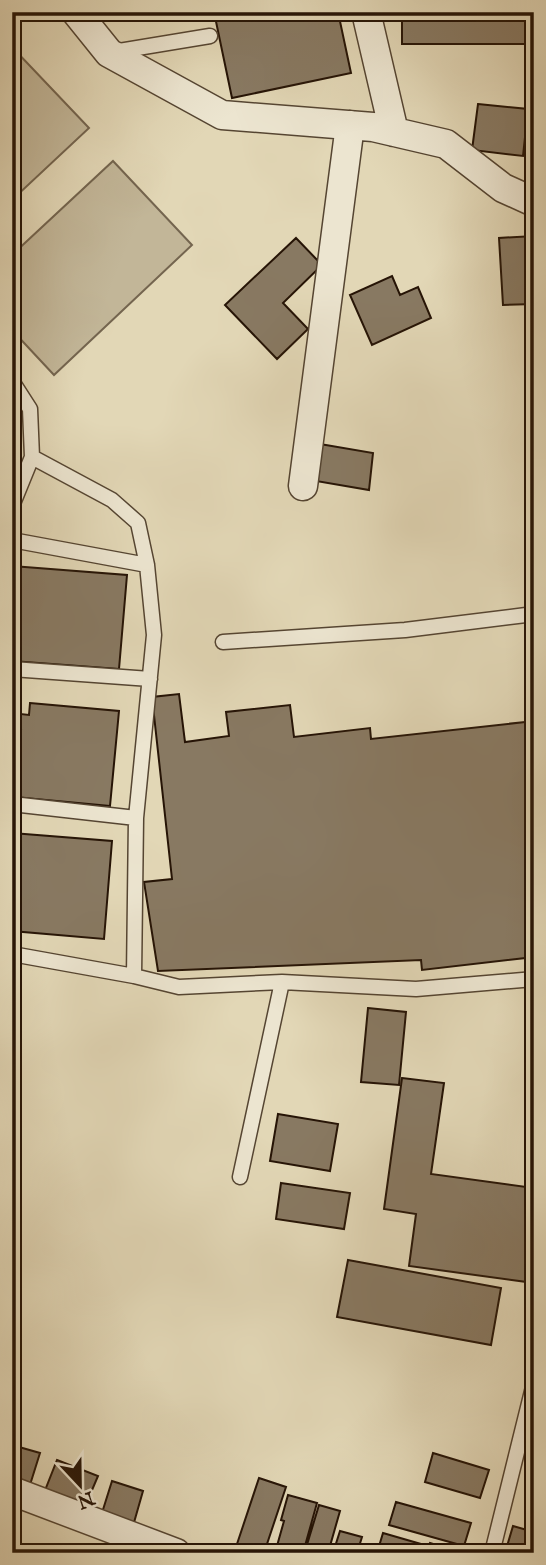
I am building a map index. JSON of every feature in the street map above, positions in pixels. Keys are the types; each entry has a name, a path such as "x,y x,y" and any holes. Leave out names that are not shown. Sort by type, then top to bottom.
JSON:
{"street":[{"path":"76,12 108,53 222,115 350,125 446,144 503,188 534,202"},
{"path":"366,12 394,132"},
{"path":"303,486 350,125"},
{"path":"12,1491 176,1553"}],"lane":[{"path":"108,53 210,36"},
{"path":"12,381 30,409 32,457 12,506"},
{"path":"32,457 112,500 138,523 147,565 154,635 136,818 134,976"},
{"path":"12,540 147,565"},
{"path":"223,642 405,630 534,614"},
{"path":"12,668 150,679"},
{"path":"12,804 136,818"},
{"path":"12,954 134,976 178,987 282,982 416,989 534,979"},
{"path":"240,1177 282,982"},
{"path":"492,1553 534,1383"}],"shaded area":[{"path":"12,47 89,128 12,200"},
{"path":"113,161 192,245 54,375 12,330 12,255"}],"building":[{"path":"214,12 338,12 351,73 232,98"},
{"path":"402,12 530,12 530,44 402,44"},
{"path":"478,104 528,109 523,156 472,150"},
{"path":"534,236 534,304 503,305 499,238"},
{"path":"296,238 322,265 283,303 308,329 277,359 225,305"},
{"path":"392,276 400,295 418,287 431,318 372,345 350,295"},
{"path":"320,444 373,453 369,490 316,481"},
{"path":"12,566 127,575 119,669 12,661"},
{"path":"179,694 185,742 229,736 226,712 290,705 294,737 370,728 371,739 534,721 534,957 422,970 421,960 158,971 144,882 172,879 152,697"},
{"path":"30,703 119,711 110,806 14,797 21,730 12,729 12,713 29,715"},
{"path":"12,833 112,841 104,939 12,931"},
{"path":"368,1008 406,1012 399,1085 361,1082"},
{"path":"402,1078 444,1083 431,1174 534,1188 534,1231 527,1282 409,1266 416,1214 384,1209"},
{"path":"278,1114 338,1124 330,1171 270,1161"},
{"path":"281,1183 350,1193 344,1229 276,1219"},
{"path":"348,1260 501,1288 491,1345 337,1317"},
{"path":"12,1445 40,1453 29,1488 12,1483"},
{"path":"433,1453 489,1470 480,1498 425,1482"},
{"path":"57,1460 98,1476 84,1509 44,1493"},
{"path":"259,1478 286,1487 264,1553 223,1553 225,1546 235,1550"},
{"path":"112,1481 143,1491 133,1526 101,1516"},
{"path":"288,1495 317,1503 303,1553 275,1553"},
{"path":"396,1502 471,1523 464,1546 389,1525"},
{"path":"319,1505 340,1511 328,1553 306,1548"},
{"path":"513,1526 534,1532 534,1553 505,1553"},
{"path":"340,1531 362,1537 357,1553 333,1553"},
{"path":"383,1533 421,1544 419,1553 377,1553"},
{"path":"430,1543 462,1553 427,1553"}]}
